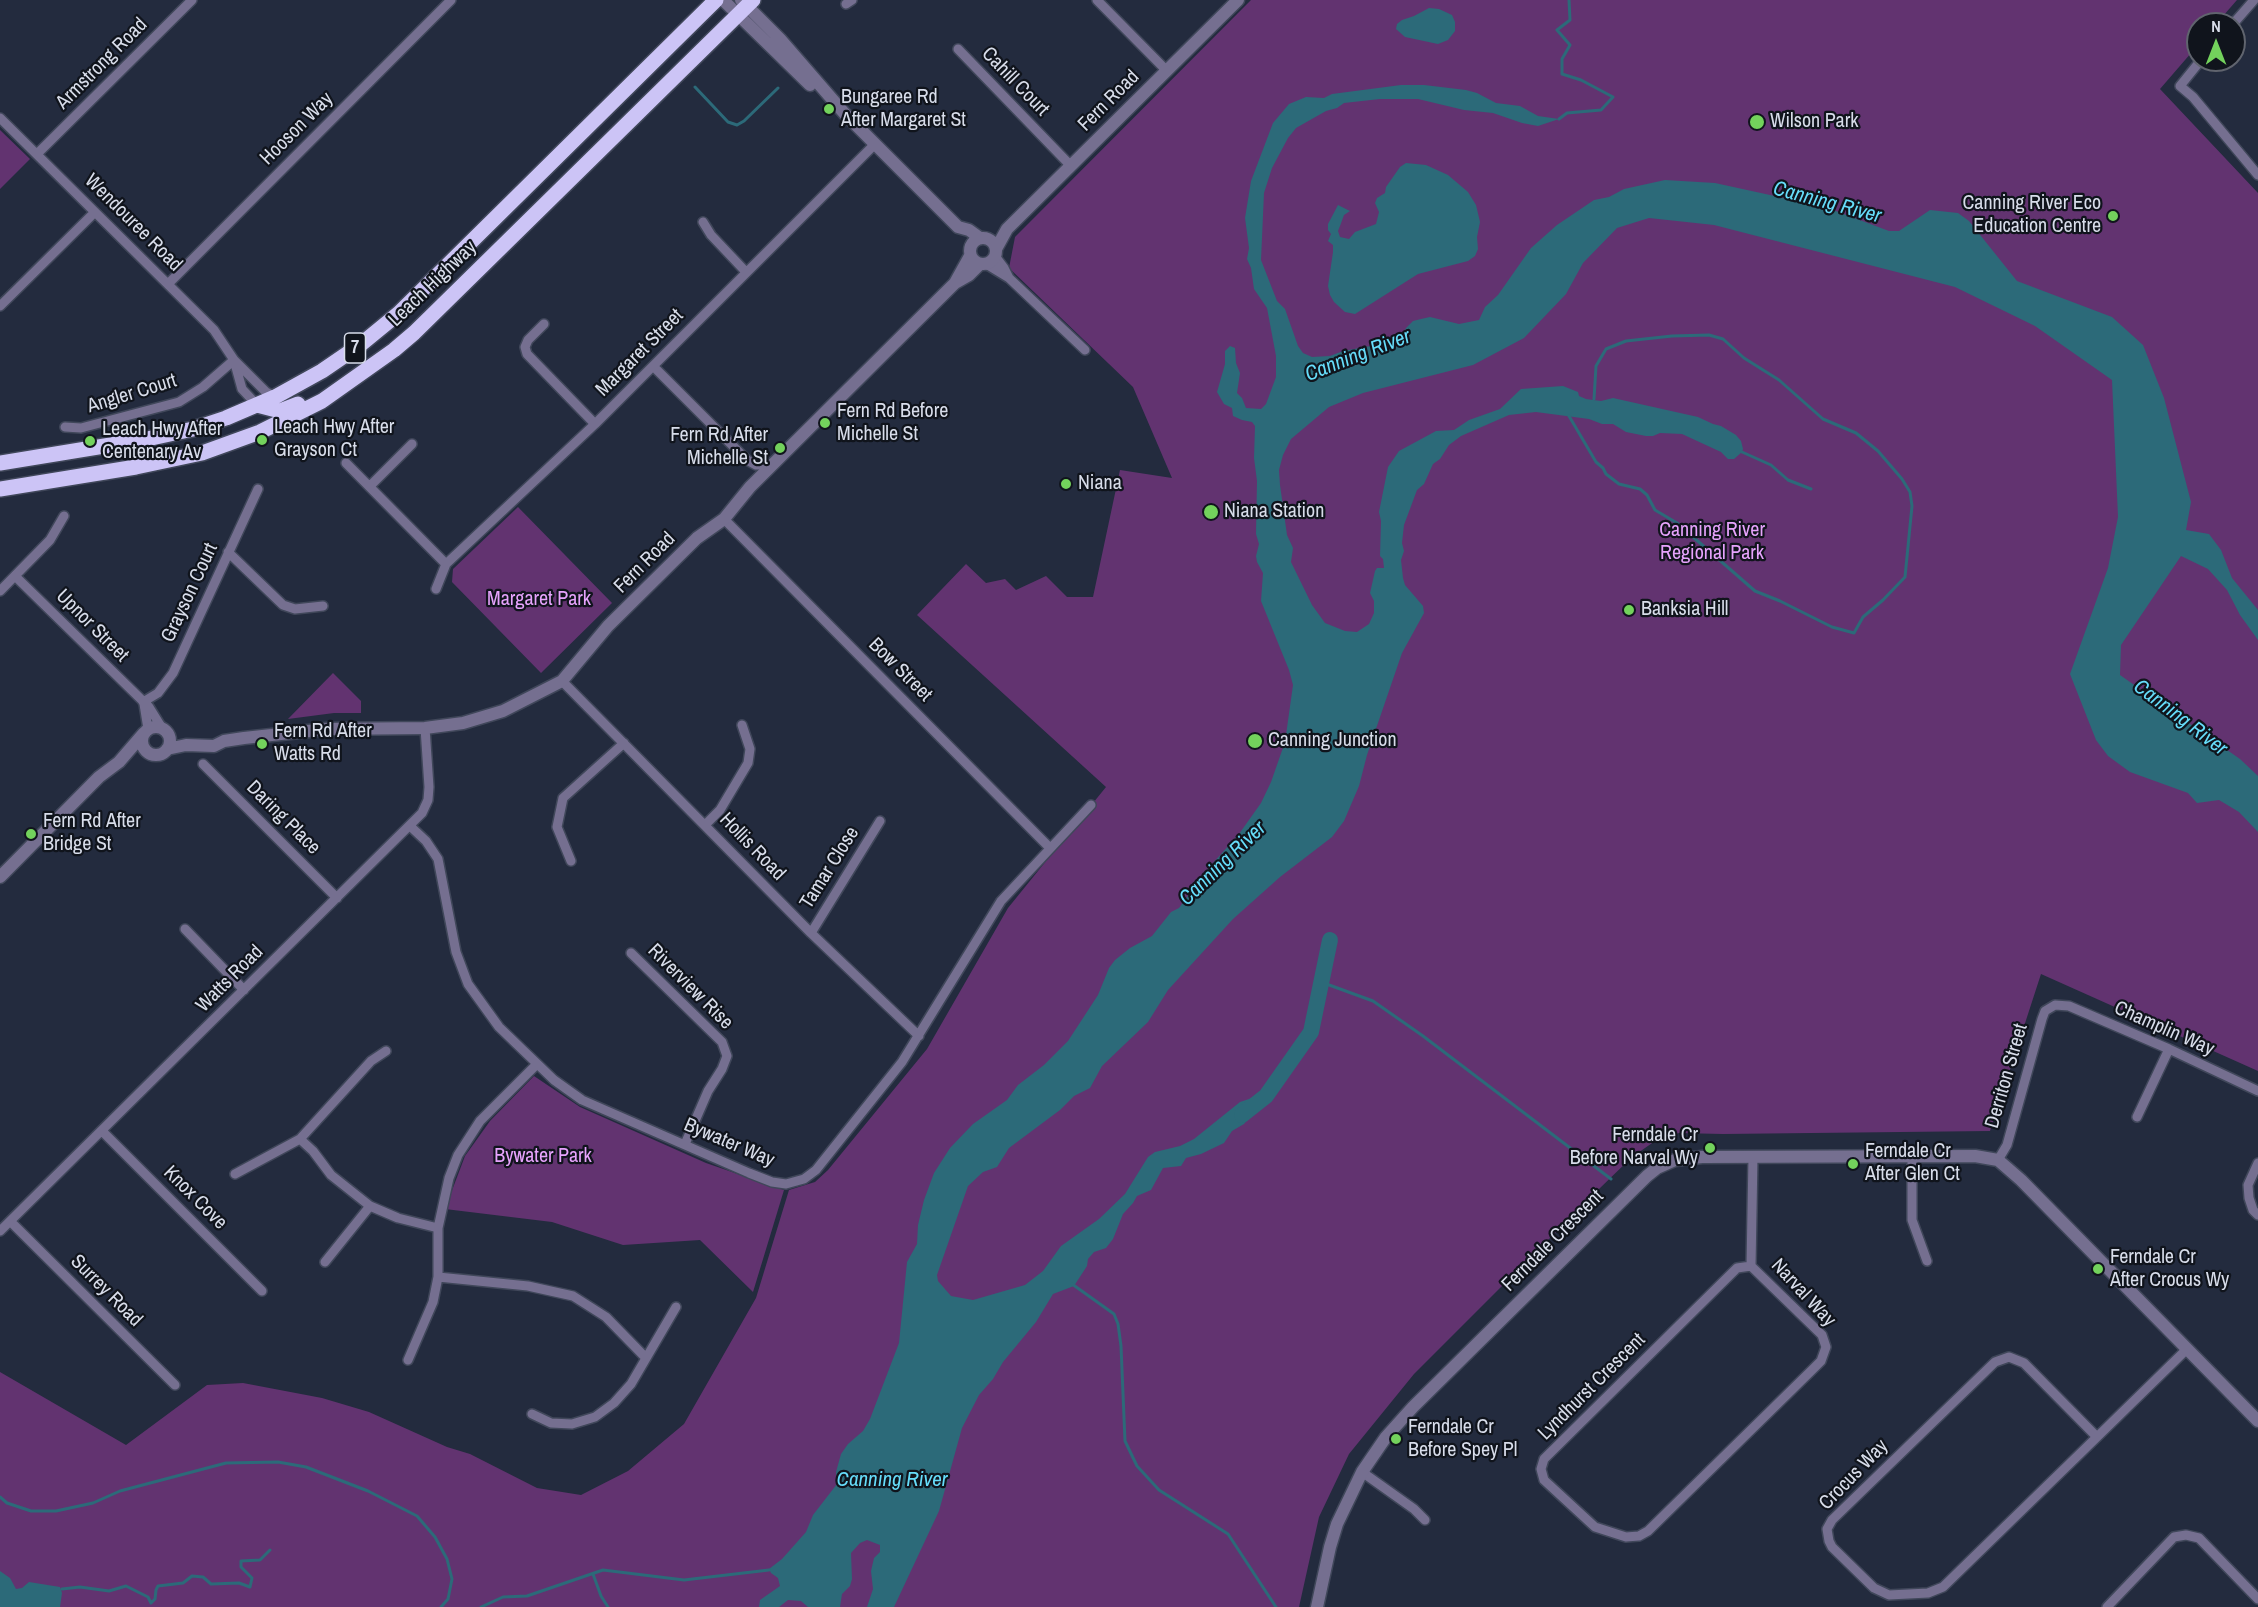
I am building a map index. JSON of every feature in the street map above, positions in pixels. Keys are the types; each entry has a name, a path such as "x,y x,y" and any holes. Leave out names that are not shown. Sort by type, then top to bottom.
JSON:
{"highway":[{"name":"Leach Highway","path":"0,463 194,429 257,405 301,384 360,345 399,313 716,0"},
{"name":"Leach Highway","path":"0,489 136,468 202,453 261,432 322,401 414,333 745,5"},
{"path":"257,405 280,411 360,374"}],"street":[{"name":"Armstrong Road","path":"37,154 192,0"},
{"name":"Hooson Way","path":"168,284 451,0"},
{"path":"723,0 745,5 818,92 830,99 958,226 993,243 983,256"},
{"path":"1096,0 1167,71"},
{"name":"Fern Road","path":"118,762 160,754 167,749 186,745 214,746 224,741 327,729 425,728 464,723 493,715 562,681 598,637 697,538 724,519 750,487 955,283 962,268 983,256 1007,229 1238,0"},
{"path":"2244,12 2254,0"},
{"name":"Cahill Court","path":"958,49 1071,166"},
{"path":"2191,72 2180,86 2193,97 2258,175"},
{"name":"Wendouree Road","path":"0,117 214,330 234,360 266,392 275,397"},
{"name":"Margaret Street","path":"436,589 446,564 595,424 875,144"},
{"path":"0,306 96,212"},
{"path":"703,222 711,235 747,272"},
{"path":"958,226 960,234 983,256 1004,268 1009,278 1085,350"},
{"name":"Fern Road","path":"983,256 973,242 1007,229"},
{"path":"544,324 528,340 525,347 527,354 595,424"},
{"name":"Wendouree Road","path":"234,360 242,389 257,405"},
{"name":"Angler Court","path":"65,427 81,428 179,402 203,387 234,360"},
{"path":"652,366 747,460 756,465 772,465"},
{"path":"370,486 412,444"},
{"path":"346,463 446,564"},
{"name":"Grayson Court","path":"143,702 158,693 173,673 258,489"},
{"path":"0,591 50,540 64,516"},
{"name":"Bow Street","path":"724,519 1050,848"},
{"path":"228,552 283,605 295,609 323,606"},
{"name":"Upnor Street","path":"15,576 143,702 164,730"},
{"name":"Hollis Road","path":"562,681 811,933 919,1036"},
{"path":"143,702 146,731 142,746 152,754"},
{"path":"705,825 720,810 748,763 750,749 742,724"},
{"name":"Watts Road","path":"0,1232 422,813 428,800 425,728"},
{"path":"164,730 170,740 167,749"},
{"name":"Fern Road","path":"0,877 99,777 118,762 146,731 164,730 189,738 213,738 224,741"},
{"path":"571,861 557,827 563,798 624,743"},
{"name":"Daring Place","path":"203,764 337,898"},
{"name":"Bywater Way","path":"410,826 426,842 438,859 456,952 468,984 499,1027 537,1064 554,1080 582,1100 772,1182 786,1184 804,1179 816,1170 902,1062 1000,902 1091,805"},
{"name":"Tamar Close","path":"811,933 880,821"},
{"path":"185,929 244,990"},
{"name":"Riverview Rise","path":"631,952 722,1042 727,1056 722,1069 708,1091 685,1144"},
{"name":"Champlin Way","path":"2055,1005 2069,1006 2258,1091"},
{"name":"Derriton Street","path":"1998,1160 2007,1145 2042,1019 2045,1011 2055,1005"},
{"path":"2137,1117 2169,1049"},
{"path":"235,1174 300,1139 370,1061 386,1051"},
{"path":"408,1360 433,1302 438,1277 438,1228 449,1178 458,1155 480,1121 537,1064"},
{"name":"Knox Cove","path":"102,1131 262,1291"},
{"path":"300,1139 313,1151 331,1175 370,1206 398,1218 438,1228"},
{"name":"Ferndale Crescent","path":"1317,1607 1335,1532 1346,1504 1362,1472 1386,1437 1413,1407 1657,1167 1684,1158 1975,1156 1998,1160"},
{"name":"Narval Way","path":"1753,1157 1751,1266 1822,1335 1826,1347"},
{"path":"1912,1157 1912,1220 1919,1245 1927,1261"},
{"path":"1998,1160 2258,1420"},
{"path":"2258,1163 2248,1185 2253,1210 2258,1215"},
{"path":"325,1262 370,1206"},
{"name":"Surrey Road","path":"11,1222 175,1385"},
{"name":"Lyndhurst Crescent","path":"1751,1266 1737,1268 1544,1459 1541,1469 1544,1480 1595,1527 1626,1537 1639,1536 1648,1531 1812,1370 1821,1360 1826,1347"},
{"path":"438,1277 528,1286 573,1296 606,1317 646,1358"},
{"path":"532,1414 551,1423 572,1424 594,1417 614,1403 631,1384 676,1307"},
{"name":"Crocus Way","path":"2097,1437 2024,1363 2009,1357 1995,1362 1832,1520 1827,1529 1829,1540 1832,1547 1874,1588 1889,1595 1935,1592 1943,1587 2097,1437 2187,1349"},
{"path":"1362,1472 1414,1509 1425,1520"},
{"path":"2107,1607 2174,1537 2186,1535 2199,1539 2258,1599"}],"green space":[{"name":"Canning River Regional Park","path":"1251,0 2237,0 2226,12 2186,12 2186,59 2160,89 2258,193 2258,1071 2041,974 1990,1131 1679,1133 1658,1139 1632,1157 1414,1374 1349,1454 1319,1517 1299,1607 0,1607 0,1372 126,1445 207,1385 243,1383 322,1398 369,1412 447,1447 470,1454 537,1488 581,1495 628,1471 684,1424 756,1298 789,1190 815,1182 828,1170 927,1049 1008,908 1106,787 917,615 966,564 986,583 1005,579 1016,590 1046,576 1067,597 1093,597 1120,470 1172,478 1133,387 1009,268 1015,237"},
{"path":"0,130 30,159 0,189"},
{"name":"Margaret Park","path":"518,507 612,603 541,673 452,582 453,569"},
{"path":"333,673 361,701 361,713 334,713 288,719"},
{"name":"Bywater Park","path":"534,1076 580,1107 706,1163 784,1190 753,1292 700,1240 623,1245 552,1222 445,1209 465,1156 490,1121"}],"water":[{"path":"1429,8 1439,9 1452,15 1455,31 1448,40 1438,44 1405,37 1396,29 1397,24 1402,20"},
{"name":"Canning River","path":"1401,85 1466,90 1496,103 1520,106 1538,116 1559,119 1538,126 1493,113 1464,110 1418,99 1380,99 1344,103 1296,128 1272,168 1264,193 1261,260 1277,301 1285,309 1298,346 1303,353 1312,357 1330,356 1343,351 1398,341 1413,321 1430,317 1459,324 1479,320 1485,307 1498,295 1531,248 1557,225 1594,200 1609,197 1624,189 1665,180 1715,183 1825,207 1889,231 1899,231 1930,210 1958,213 1969,221 2017,281 2112,317 2143,345 2164,398 2191,502 2186,530 2209,534 2221,550 2232,578 2258,610 2258,640 2240,615 2227,590 2208,569 2181,556 2121,645 2120,675 2240,759 2258,776 2258,832 2239,812 2219,800 2197,803 2188,793 2130,772 2108,756 2096,740 2070,674 2108,568 2118,517 2112,380 2035,326 1955,287 1714,225 1649,218 1617,228 1583,263 1566,294 1524,338 1473,365 1363,393 1329,407 1291,439 1279,470 1280,485 1287,535 1293,548 1291,562 1312,605 1325,623 1345,631 1357,632 1369,624 1374,613 1374,601 1370,593 1375,571 1377,568 1384,568 1383,559 1380,556 1379,512 1388,467 1399,451 1436,431 1454,430 1469,420 1500,409 1521,389 1563,386 1578,392 1579,396 1586,399 1601,401 1613,398 1698,417 1736,435 1741,441 1742,452 1734,459 1728,459 1721,452 1682,434 1660,433 1646,436 1626,432 1613,424 1536,412 1509,415 1461,436 1449,445 1440,459 1433,464 1424,484 1417,490 1404,525 1402,543 1404,551 1401,560 1403,578 1405,585 1423,606 1424,613 1402,653 1367,755 1359,786 1344,821 1332,837 1280,877 1233,919 1168,990 1148,1022 1102,1066 1090,1088 1074,1096 1060,1110 1009,1148 997,1167 983,1172 968,1186 937,1275 938,1281 951,1296 973,1300 1025,1285 1043,1271 1061,1246 1099,1219 1125,1194 1148,1157 1155,1152 1180,1146 1194,1139 1240,1102 1252,1098 1259,1102 1257,1109 1244,1124 1232,1131 1224,1143 1186,1158 1181,1166 1163,1168 1151,1190 1137,1196 1123,1214 1113,1239 1106,1248 1094,1252 1088,1259 1087,1266 1074,1286 1053,1294 1036,1322 1003,1362 993,1379 979,1395 962,1428 939,1511 894,1607 867,1607 873,1589 871,1571 874,1558 880,1552 880,1545 867,1540 860,1543 851,1553 852,1579 850,1586 842,1594 840,1607 808,1607 801,1601 788,1600 779,1607 759,1607 760,1600 780,1586 778,1578 769,1569 782,1559 806,1532 813,1515 837,1484 836,1472 841,1454 848,1444 863,1431 870,1419 899,1343 907,1262 917,1244 918,1225 934,1173 950,1148 973,1124 1007,1100 1018,1085 1044,1065 1068,1041 1098,995 1109,968 1115,960 1130,948 1152,936 1171,912 1179,908 1205,872 1239,834 1261,803 1271,782 1285,742 1293,685 1261,601 1263,573 1256,556 1259,544 1256,534 1255,426 1252,422 1233,416 1232,408 1224,404 1217,392 1225,364 1225,351 1230,346 1235,348 1236,363 1240,373 1237,393 1246,408 1261,409 1266,404 1276,377 1276,356 1267,308 1254,289 1251,268 1247,259 1249,248 1245,218 1251,181 1273,123 1289,104 1306,97 1324,98 1332,94"},
{"path":"1406,163 1426,165 1448,175 1468,192 1476,205 1480,222 1477,237 1478,249 1475,256 1468,261 1418,274 1355,314 1345,312 1334,302 1328,286 1333,245 1328,241 1331,234 1328,224 1338,205 1350,211 1344,215 1338,231 1340,237 1349,239 1355,232 1376,224 1379,212 1375,203 1377,198 1385,193 1386,187 1400,167"},
{"path":"0,1571 10,1578 16,1589 22,1588 29,1582 60,1587 62,1593 60,1607 0,1607"}],"waterway":[{"path":"1559,119 1567,113 1601,110 1613,97 1581,80 1562,74 1562,59 1570,45 1557,30 1570,20 1569,0"},
{"path":"695,87 728,122 737,125 778,88"},
{"path":"1569,416 1596,462 1606,474 1619,484 1640,489 1647,495 1655,510 1677,523 1755,591 1832,627 1854,633 1863,617 1905,577 1912,506 1910,492 1902,479 1878,451 1856,433 1823,419 1779,380 1744,358 1723,339 1709,335 1672,336 1626,341 1606,349 1596,366 1594,399"},
{"path":"1742,452 1771,465 1788,480 1811,489"},
{"path":"1242,1115 1266,1096 1311,1032 1330,940"},
{"path":"1321,982 1373,1001 1423,1036 1611,1179"},
{"path":"1072,1284 1114,1314 1118,1324 1125,1441 1137,1466 1159,1490 1228,1534 1276,1607"},
{"path":"0,1497 7,1503 31,1511 56,1511 93,1503 120,1491 226,1463 278,1462 306,1467 368,1491 417,1516 435,1537 447,1559 452,1579 448,1599 441,1607"},
{"path":"62,1589 80,1587 109,1591 126,1586 148,1597 151,1603 155,1599 158,1586 183,1583 192,1576 203,1577 211,1584 239,1583 250,1587 252,1578 241,1567 241,1561 260,1560 270,1550"},
{"path":"481,1607 503,1597 527,1596 603,1570 684,1580 769,1570"},
{"path":"593,1574 601,1596 608,1607"}],"place":[{"name":"Bungaree Rd After Margaret St","path":"829,109"},
{"name":"Wilson Park","path":"1757,122"},
{"name":"Canning River Eco Education Centre","path":"2113,216"},
{"name":"Fern Rd Before Michelle St","path":"825,423"},
{"name":"Leach Hwy After Grayson Ct","path":"262,440"},
{"name":"Leach Hwy After Centenary Av","path":"90,441"},
{"name":"Fern Rd After Michelle St","path":"780,448"},
{"name":"Niana","path":"1066,484"},
{"name":"Niana Station","path":"1211,512"},
{"name":"Banksia Hill","path":"1629,610"},
{"name":"Canning Junction","path":"1255,741"},
{"name":"Fern Rd After Watts Rd","path":"262,744"},
{"name":"Fern Rd After Bridge St","path":"31,834"},
{"name":"Ferndale Cr Before Narval Wy","path":"1710,1148"},
{"name":"Ferndale Cr After Glen Ct","path":"1853,1164"},
{"name":"Ferndale Cr After Crocus Wy","path":"2098,1269"},
{"name":"Ferndale Cr Before Spey Pl","path":"1396,1439"}]}
